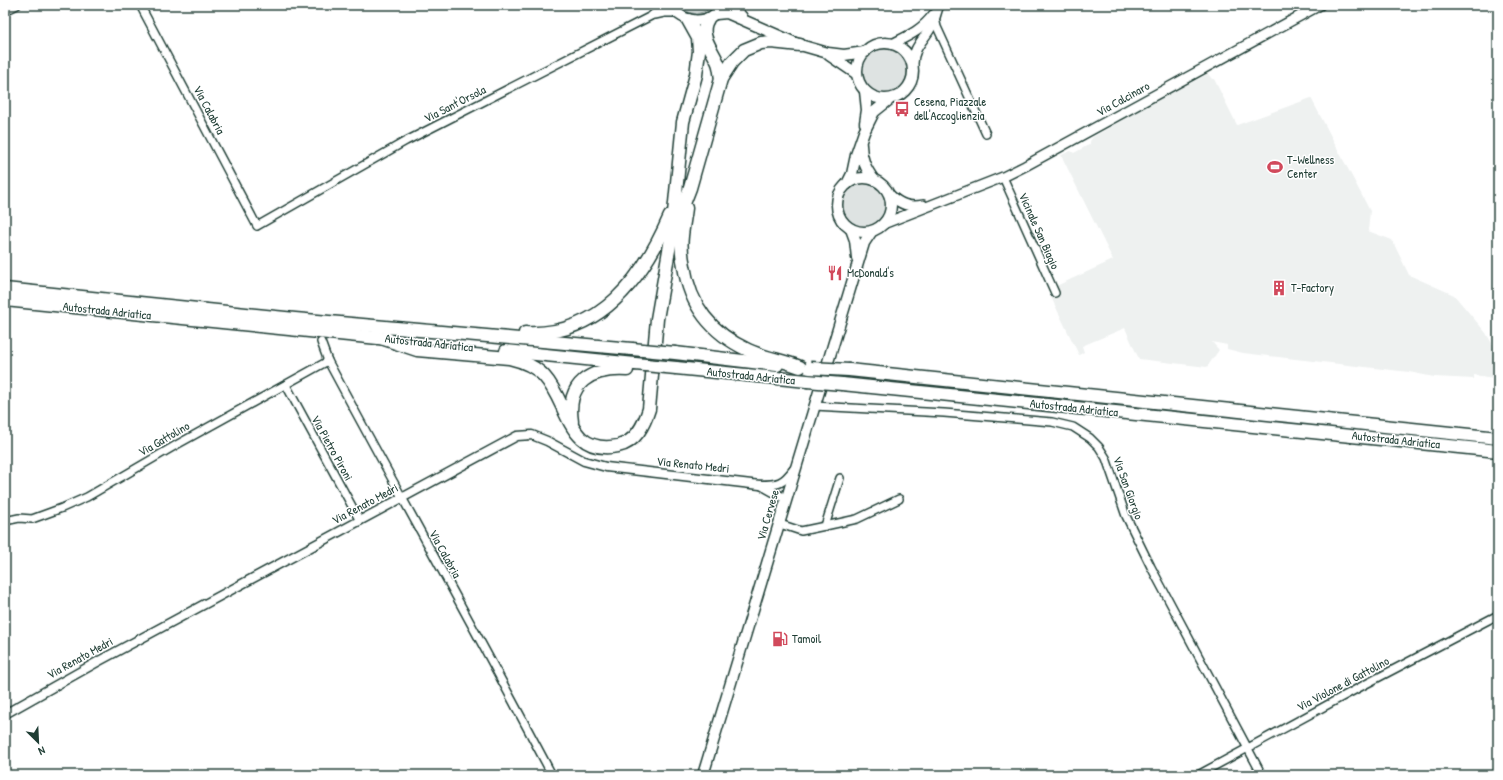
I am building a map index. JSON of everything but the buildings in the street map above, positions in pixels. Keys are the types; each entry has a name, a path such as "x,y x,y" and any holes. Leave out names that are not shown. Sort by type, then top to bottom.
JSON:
{"highway":[{"path":"716,12 703,29 719,65 721,79"},
{"path":"381,338 417,350 509,358 524,361 543,374 554,387 564,412 580,438 590,445 600,448 609,448 622,445 633,439 646,420 649,409 657,319 672,233 682,122 696,75 699,51 698,38 688,20"},
{"path":"800,45 771,42 752,46 737,55 721,79 690,188 681,237 682,259 686,280 693,301 703,316 716,330 732,341 754,352 805,367"},
{"path":"672,233 690,188"},
{"path":"458,334 472,331 529,334 552,332 575,325 597,315 617,298 646,264 661,238 675,205"},
{"name":"Autostrada Adriatica","path":"5,288 295,324"},
{"name":"Autostrada Adriatica","path":"5,300 330,327 458,334 632,349 767,365 849,370 1498,438"},
{"name":"Autostrada Adriatica","path":"330,327 381,338 636,367 842,384 1498,451"},
{"path":"574,429 570,410 572,400 575,391 584,380 591,375 604,370 636,367"}],"main road":[{"path":"731,5 746,22"},
{"name":"Via Calcinaro","path":"883,224 1003,177 1074,140 1320,5"},
{"path":"674,9 688,20 695,21 716,12 727,13 800,45 828,53 844,55 865,52"},
{"path":"865,91 867,110 863,136 861,152 862,159 868,172 874,180 884,186 890,195 891,211 883,224 872,231 865,232 851,229 840,218 838,211 838,196 852,174 856,155 863,136 874,112 889,100 898,97 905,92 909,87 914,74 914,54 917,46 928,33 937,11"},
{"path":"892,44 922,28 937,11"},
{"path":"889,100 876,98 865,91 859,84 857,66 860,58 873,46 882,43 892,44 905,51 913,64"},
{"path":"828,53 857,74"},
{"path":"847,184 860,178 874,180"},
{"name":"Via Calcinaro","path":"890,195 898,202 907,206 932,204"},
{"name":"Via Cervese","path":"851,229 855,240 858,262"},
{"name":"Via Cervese","path":"703,775 858,262 864,243 872,231"}],"street":[{"path":"5,11 17,5"},
{"name":"Via Calabria","path":"140,5 257,226"},
{"name":"Via Sant'Orsola","path":"257,226 406,141 651,16 664,5"},
{"path":"651,16 674,9"},
{"path":"937,11 937,26 986,134"},
{"path":"928,33 941,36"},
{"name":"Vicinale San Biagio","path":"1003,177 1055,294"},
{"name":"Via Calabria","path":"321,342 328,361 551,775"},
{"name":"Via Gattolino","path":"5,521 19,518 32,519 87,497 184,440 328,361"},
{"name":"Via Pietro Pironi","path":"286,385 360,520"},
{"name":"Via San Giorgio","path":"814,406 944,413 1052,422 1073,427 1090,438 1099,447 1106,458 1126,516 1151,567 1262,775"},
{"name":"Via Renato Medri","path":"5,714 99,661 517,436 532,435 547,441 584,461 606,467 760,485 781,483 795,469"},
{"path":"825,526 840,478"},
{"name":"Via Renato Medri","path":"760,485 786,499"},
{"path":"780,521 783,525 801,531 857,519 899,499"},
{"name":"Via Violone di Gattolino","path":"1198,775 1498,615"}],"shaded area":[{"path":"679,5 714,5 701,13 692,13 683,9"},
{"path":"889,49 901,55 906,63 906,81 901,89 893,94 879,95 867,89 862,81 861,67 867,55 875,50"},
{"path":"1208,74 1212,79 1214,79 1237,125 1311,98 1370,211 1368,231 1392,240 1409,275 1454,295 1486,333 1498,354 1498,376 1493,378 1474,375 1474,379 1434,377 1409,372 1243,353 1227,349 1227,345 1212,342 1219,350 1207,367 1139,359 1125,328 1082,346 1084,352 1079,355 1050,295 1057,292 1054,287 1113,260 1061,155 1071,151 1074,153 1090,144 1093,137 1158,100"},
{"path":"864,183 876,187 882,193 886,205 882,217 876,223 864,227 852,223 846,217 842,205 846,193 852,187"}],"place":[{"name":"Cesena, Piazzale dell'Accoglienzia","path":"902,109"},
{"name":"T-Wellness Center","path":"1275,167"},
{"name":"McDonald's","path":"835,273"},
{"name":"T-Factory","path":"1279,288"},
{"name":"Tamoil","path":"780,639"}]}
